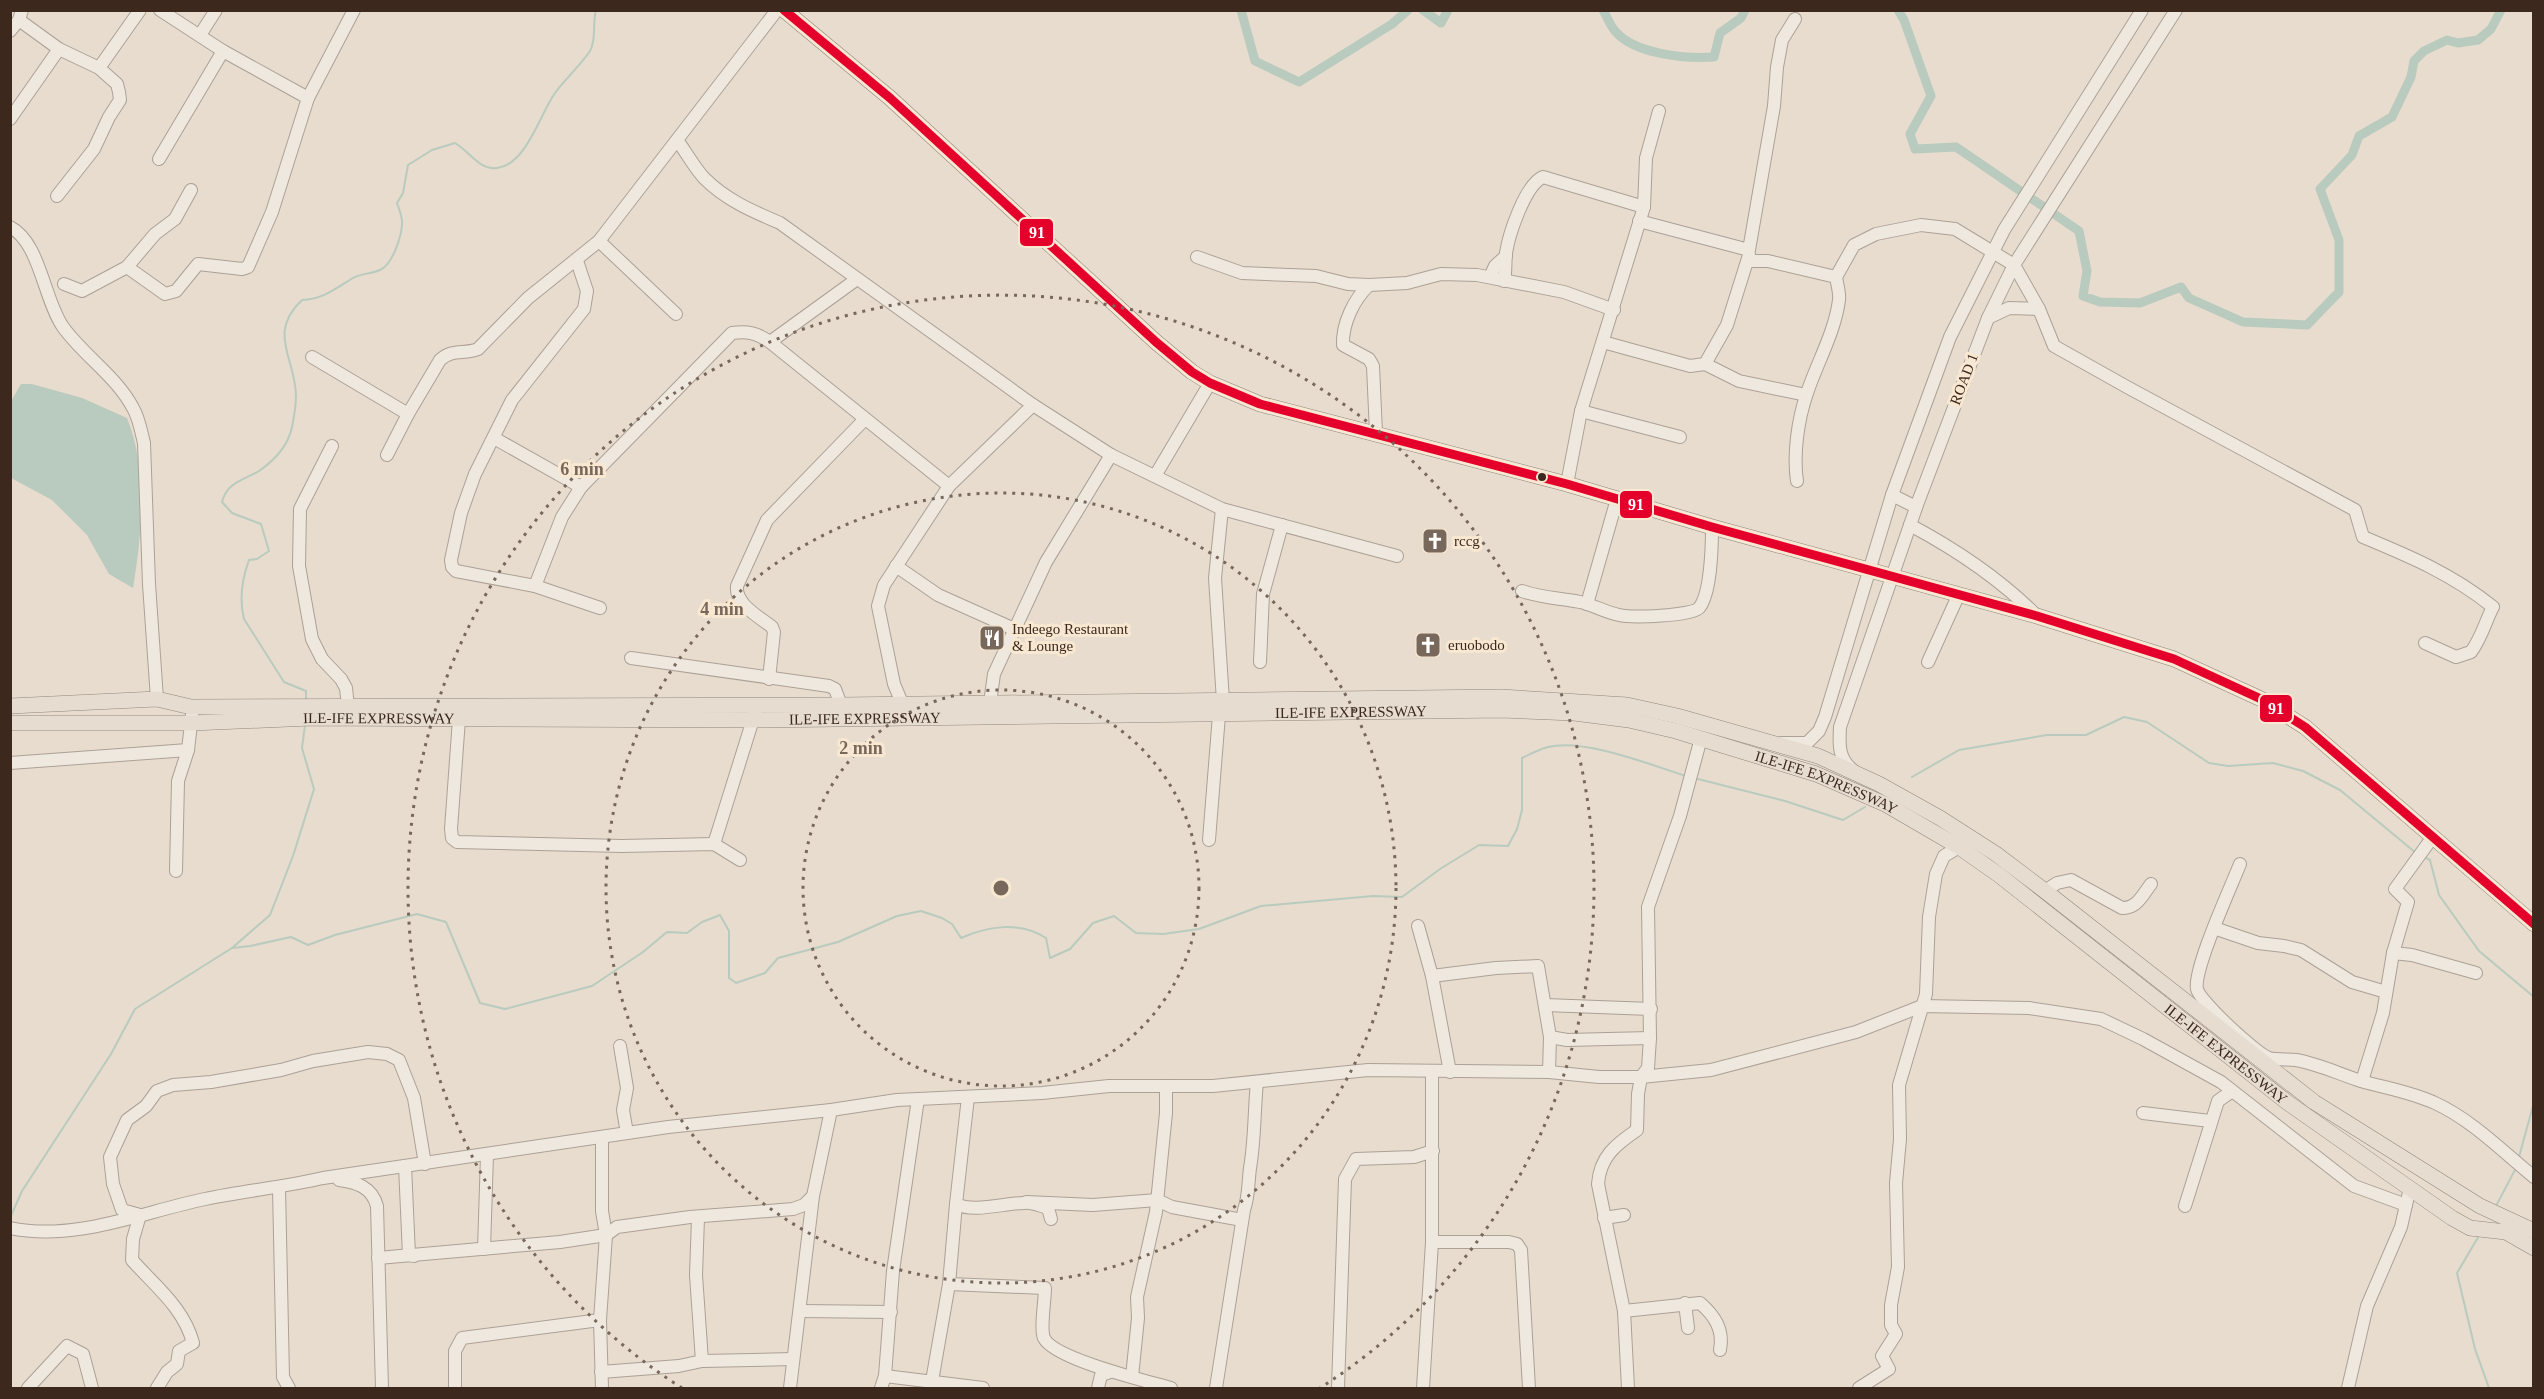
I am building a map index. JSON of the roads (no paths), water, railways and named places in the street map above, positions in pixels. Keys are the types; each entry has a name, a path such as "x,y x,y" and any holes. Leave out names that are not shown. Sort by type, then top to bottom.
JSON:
{"main road":[{"path":"783,10 890,98 1156,342 1192,372 1210,383 1260,404 1567,484 1712,527 2037,616 2174,659 2261,699 2305,727 2428,843 2534,924"},
{"name":"ILE-IFE EXPRESSWAY","path":"1221,708 1501,697 1585,702 1647,710 1818,756 1940,818 1996,854 2314,1102 2480,1206 2510,1226 2534,1248"},
{"name":"ILE-IFE EXPRESSWAY","path":"10,706 158,699 220,714 305,713 459,719 755,712 1221,708 1502,710 1574,713 1629,720 1701,738 1816,774 1887,805 1959,847 2000,875 2288,1103 2470,1228 2510,1226 2534,1231"},
{"name":"ILE-IFE EXPRESSWAY","path":"305,713 348,707 755,712 902,703 990,703 1067,709"},
{"name":"ILE-IFE EXPRESSWAY","path":"10,723 192,723 220,714"}],"street":[{"path":"99,68 140,10"},
{"path":"160,10 223,51 308,98"},
{"path":"200,35 216,10"},
{"path":"127,267 165,294 176,291 198,264 242,269 248,267 272,212 308,98 354,10"},
{"path":"387,455 440,360 448,353 471,352 478,349 528,298 577,261 599,241 777,10"},
{"name":"ROAD 1","path":"1774,743 1807,742 1819,730 1892,495 1950,337 2014,213 2142,10"},
{"name":"ROAD 1","path":"1860,776 1846,765 1839,753 1840,727 1916,507 1988,318 2014,265 2176,10"},
{"path":"10,31 21,15 59,49 99,68 117,84 120,100 94,149 57,196"},
{"path":"1705,363 1727,325 1749,256 1774,106 1782,40 1795,19"},
{"path":"10,119 59,49"},
{"path":"159,159 223,51"},
{"path":"1567,484 1581,411 1644,207 1646,158 1659,111"},
{"path":"677,140 703,177 725,195 747,209 780,223 1033,405 1111,455 1222,509 1397,556"},
{"path":"1504,281 1506,256 1512,230 1523,202 1536,180 1543,177 1644,207"},
{"path":"64,284 82,291 127,267 155,234 175,219 191,190"},
{"path":"1639,221 1749,256 1836,277"},
{"path":"1797,481 1799,424 1806,396 1832,327 1840,298 1836,277 1854,245 1876,234 1921,225 1955,229 2014,265 2039,309 2054,346 2355,510 2363,537 2432,566 2466,586 2493,607 2487,618 2487,624 2471,652 2456,657 2425,643"},
{"path":"10,227 20,232 30,247 52,307 64,328 117,385 133,407 138,420 144,443 149,585 158,699"},
{"path":"599,241 676,314"},
{"path":"1490,278 1495,266 1506,256"},
{"path":"1197,257 1242,273 1316,276 1348,284 1407,282 1442,274 1490,278 1564,292 1614,310"},
{"path":"577,261 587,291 584,309 512,400 475,474 461,513 452,567 456,572 535,586 600,608"},
{"path":"770,342 857,279"},
{"path":"1369,285 1353,304 1342,337 1343,345 1370,359 1373,366 1376,434"},
{"path":"1988,318 2009,309 2039,309"},
{"path":"535,586 562,517 581,487 732,333 748,331 770,342 949,486"},
{"path":"1603,342 1690,366 1705,363 1739,381 1806,396"},
{"path":"312,357 408,414"},
{"path":"1155,476 1210,383"},
{"path":"902,703 891,672 878,606 884,585 949,486 1033,405"},
{"path":"1581,411 1680,437"},
{"path":"769,679 774,632 772,627 742,602 736,593 737,586 767,520 865,419"},
{"path":"494,438 581,487"},
{"path":"332,446 300,509 299,566 312,639 322,659 341,679 346,688 348,707"},
{"path":"990,703 994,674 1046,562 1111,455"},
{"path":"1892,495 1916,507"},
{"path":"1587,604 1617,499"},
{"path":"1209,840 1221,708 1215,578 1222,509"},
{"path":"1260,662 1263,594 1282,525"},
{"path":"1910,525 1950,546 1984,569 2037,616"},
{"path":"1521,591 1538,597 1587,604 1621,616 1690,614 1700,607 1706,592 1712,550 1712,527"},
{"path":"896,566 938,595 1014,629"},
{"path":"1928,662 1959,594"},
{"path":"631,658 829,686 835,689 841,705"},
{"path":"176,871 178,781 188,750 192,723 191,707"},
{"path":"714,844 755,712"},
{"path":"459,719 451,829 452,838 457,842 622,846 714,844 740,860"},
{"path":"1628,1389 1624,1311 1598,1184 1600,1166 1624,1139 1637,1130 1641,1077 1648,1068 1650,1038 1648,907 1680,816 1701,738"},
{"path":"10,763 188,750"},
{"path":"2362,1081 2380,1024 2393,953 2408,902 2395,889 2428,843"},
{"path":"1859,1389 1889,1369 1882,1356 1896,1334 1891,1325 1891,1305 1898,1266 1896,1183 1900,1139 1899,1085 1926,994 1929,917 1936,874 1944,856 1959,847"},
{"path":"2240,864 2214,928 2199,974 2197,988 2208,1008 2267,1058 2305,1062 2434,1102 2460,1116 2534,1177"},
{"path":"2045,891 2057,883 2071,880 2122,908 2129,908 2135,905 2151,884"},
{"path":"1418,926 1432,976 1450,1072"},
{"path":"2214,928 2258,943 2301,950 2352,982 2386,992"},
{"path":"2393,953 2412,955 2476,973"},
{"path":"1432,976 1496,968 1538,966 1550,1037 1548,1072"},
{"path":"1545,1005 1651,1009"},
{"path":"15,1229 64,1232 206,1199 279,1188 323,1178 602,1138 668,1126 918,1099 1109,1086 1257,1082 1368,1070 1548,1072 1599,1077 1641,1077 1711,1070 1856,1032 1922,1006 2029,1008 2101,1019 2143,1039 2221,1082 2354,1186 2406,1205"},
{"path":"1550,1037 1568,1040 1650,1038"},
{"path":"620,1046 627,1088 622,1110 627,1133"},
{"path":"140,1215 122,1210 113,1184 110,1156 127,1120 146,1106 157,1091 173,1084 211,1082 281,1070 313,1060 368,1052 387,1054 399,1060 414,1098 425,1164"},
{"path":"1423,1389 1432,1242 1431,1071"},
{"path":"1216,1389 1242,1220 1249,1194 1250,1169 1254,1151 1257,1082"},
{"path":"1132,1377 1138,1318 1137,1297 1145,1269 1157,1200 1167,1086"},
{"path":"2185,1206 2218,1101 2232,1091"},
{"path":"932,1381 949,1284 968,1097"},
{"path":"881,1389 885,1376 893,1271 918,1099"},
{"path":"790,1389 813,1196 831,1110"},
{"path":"2143,1113 2210,1121"},
{"path":"602,1138 602,1211 606,1235 600,1320 602,1389"},
{"path":"484,1249 487,1155"},
{"path":"1338,1389 1345,1179 1356,1159 1432,1156"},
{"path":"405,1166 409,1255 414,1256"},
{"path":"323,1178 354,1182 369,1191 375,1198 382,1389"},
{"path":"279,1188 283,1377 289,1389"},
{"path":"2348,1389 2367,1306 2401,1227 2410,1188"},
{"path":"378,1258 560,1242 606,1235 617,1227 690,1217 793,1209 804,1205 813,1196"},
{"path":"956,1204 962,1207 1026,1202 1094,1205 1157,1200 1172,1208 1242,1220"},
{"path":"1026,1202 1048,1208 1051,1219"},
{"path":"140,1215 133,1239 132,1260 171,1299 189,1328 193,1343 179,1351 177,1364 167,1372 157,1389"},
{"path":"1604,1218 1624,1215"},
{"path":"698,1218 696,1275 702,1361"},
{"path":"1432,1242 1509,1242 1517,1244 1521,1250 1529,1389"},
{"path":"949,1284 1045,1288 1042,1336 1049,1347 1110,1372 1171,1389"},
{"path":"1685,1303 1688,1328"},
{"path":"1624,1311 1700,1303 1710,1311 1723,1337 1720,1350"},
{"path":"800,1311 891,1312"},
{"path":"455,1389 455,1351 462,1338 600,1320"},
{"path":"28,1389 67,1346 83,1354 92,1389"},
{"path":"601,1372 679,1366 702,1361 793,1359"},
{"path":"1098,1389 1101,1375 1110,1372"},
{"path":"885,1376 983,1389"}],"waterway":[{"path":"306,701 306,691 284,682 244,619 242,589 249,560 257,559 269,551 261,524 232,513 222,502 224,495 232,486 270,462 284,446 290,434 296,395 284,335 286,323 302,300 323,296 356,276 380,270 388,263 398,244 401,230 402,219 397,203 403,193 408,165 432,150 455,143 479,163 491,168 507,165 516,158 531,137 555,93 590,51 596,10"},
{"path":"1241,10 1255,61 1299,82 1392,24 1408,10"},
{"path":"1423,10 1441,23 1448,10"},
{"path":"1603,10 1615,31 1634,45 1675,56 1702,57 1714,57 1720,33 1741,18 1745,10"},
{"path":"1898,10 1904,20 1931,96 1910,134 1915,149 1956,147 2079,231 2087,271 2083,296 2100,302 2140,303 2181,287 2189,298 2243,322 2307,325 2339,292 2339,240 2320,189 2352,155 2359,136 2392,117 2411,77 2414,61 2424,51 2447,40 2458,43 2478,40 2491,29 2501,10"},
{"path":"1912,777 1959,750 2047,735 2086,735 2124,717 2147,722 2209,763 2228,766 2273,763 2303,771 2340,790 2416,853"},
{"path":"10,1218 22,1191 111,1054 135,1009 232,948 270,915 293,856 314,789 302,748 305,725"},
{"path":"232,948 291,937 308,945 335,935 417,914 446,922 480,1003 505,1009 592,986 643,952 667,932 687,933 702,922 720,915 729,931 729,978 736,983 765,973 778,958 838,942 897,916 921,911 952,924 961,938 993,928 1026,929 1046,938 1050,958 1070,949 1093,923 1114,916 1136,933 1163,934 1199,929 1261,906 1373,896 1402,897 1440,869 1479,845 1508,846 1517,829 1522,810 1522,758 1545,748 1563,745 1598,749 1686,776"},
{"path":"1694,778 1785,801 1843,820 1865,807"},
{"path":"2424,857 2430,860 2439,895 2479,951 2534,997"},
{"path":"2519,1157 2534,1102"},
{"path":"2496,1206 2516,1168"},
{"path":"2480,1234 2457,1273 2475,1349 2489,1388"}],"place":[{"name":"rccg","path":"1435,541"},
{"name":"Indeego Restaurant & Lounge","path":"992,638"},
{"name":"eruobodo","path":"1428,645"}]}
